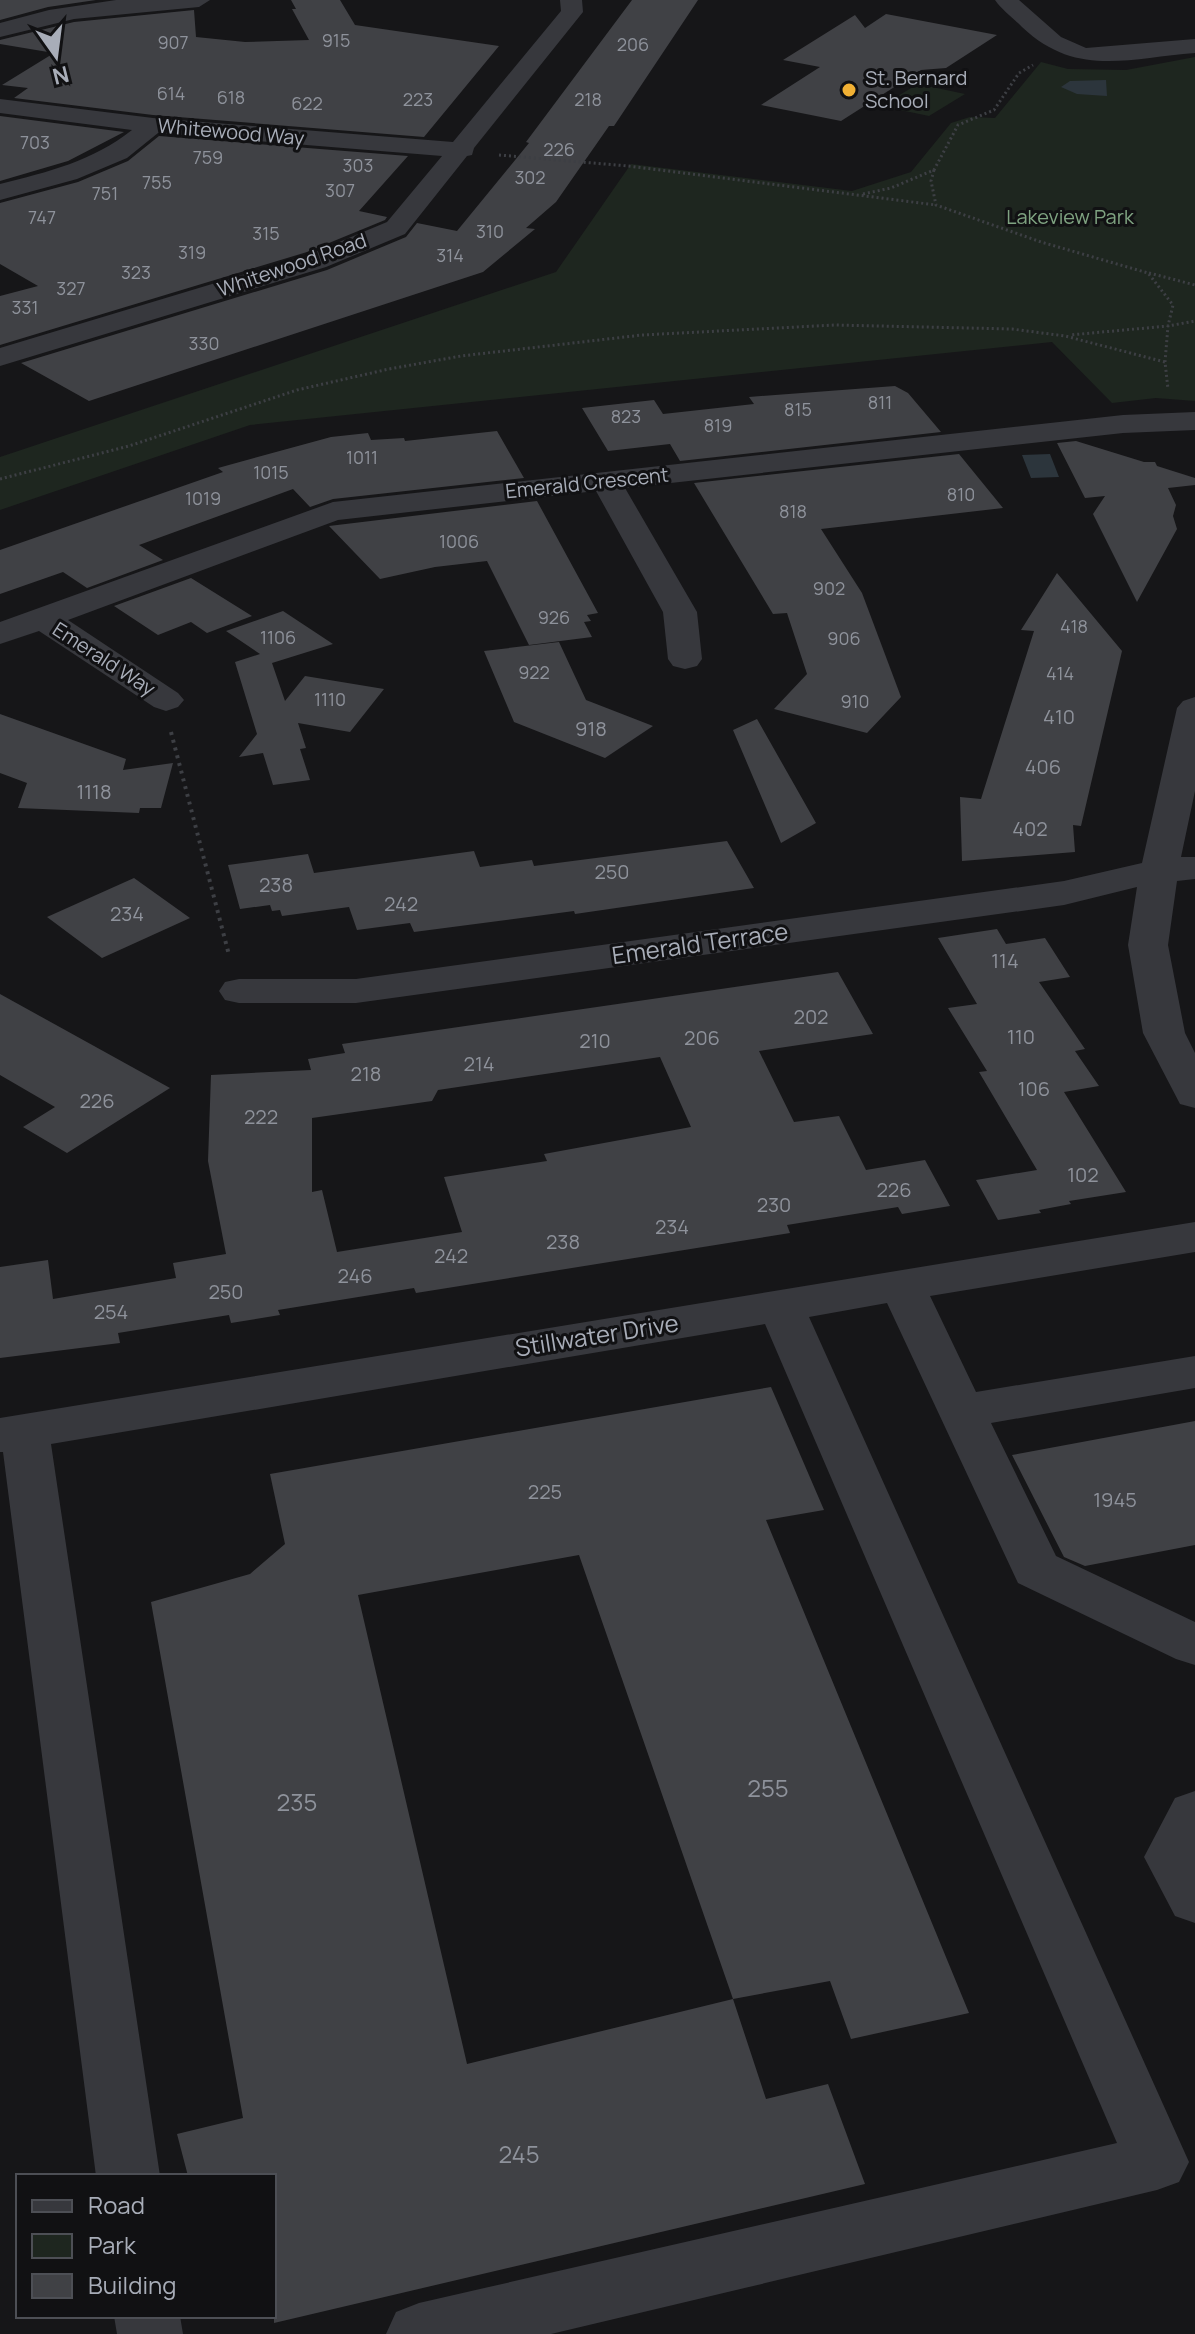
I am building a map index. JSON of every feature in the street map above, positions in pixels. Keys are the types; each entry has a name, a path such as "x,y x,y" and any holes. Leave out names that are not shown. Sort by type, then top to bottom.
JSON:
{"street":[{"path":"0,30 68,13 122,4 199,0"},
{"name":"Whitewood Road","path":"0,357 317,261 396,228 463,150 572,12 571,0"},
{"path":"1006,0 1055,43 1072,53 1086,55 1195,46"},
{"name":"Whitewood Way","path":"0,106 153,125 463,150"},
{"path":"0,192 68,174 118,153 153,125"},
{"name":"Emerald Crescent","path":"0,634 333,511 1123,424 1195,421"},
{"path":"605,480 680,612 685,659"},
{"name":"Emerald Way","path":"41,618 166,700"},
{"path":"1195,708 1177,869 1148,945 1164,1033 1195,1095"},
{"name":"Emerald Terrace","path":"239,991 356,991 1064,893 1177,869"},
{"name":"Stillwater Drive","path":"13,1433 1195,1237"},
{"path":"902,1286 1036,1569 1195,1645"},
{"path":"419,2334 1176,2164 780,1305"},
{"path":"963,1411 1195,1372"},
{"path":"13,1433 128,2174"},
{"path":"1195,1814 1173,1857 1195,1899"}],"path":[{"path":"936,205 931,181 934,170 958,125 994,110 1019,73 1042,60"},
{"path":"489,154 628,166 936,205 1041,242 1195,285"},
{"path":"858,195 891,188 934,170"},
{"path":"1148,273 1173,305 1165,362 1169,401"},
{"path":"1065,336 1195,321"},
{"path":"0,479 129,446 297,390 461,356 566,342 736,328 911,325 1012,329 1065,336 1165,362"},
{"path":"172,736 225,938"}],"green space":[{"name":"Lakeview Park","path":"1195,57 1195,401 1156,398 1112,403 1052,342 250,425 0,510 0,457 556,272 631,164 852,191 911,172 951,123 970,117 995,118 1041,62 1068,69 1126,70"},
{"path":"918,84 965,94 929,116 881,106"}],"shaded area":[{"path":"1106,80 1107,96 1077,94 1061,87 1070,81"},
{"path":"1050,454 1059,477 1031,478 1022,455"}],"building":[{"path":"0,0 96,0 48,7 0,20"},
{"path":"291,0 340,0 355,25 499,46 424,137 153,115 14,98 28,88 2,85 54,53 0,44 0,40 74,22 194,10 196,37 245,42 309,40 292,9 296,9"},
{"path":"632,0 698,0 614,126 609,126 556,202 526,228 535,229 483,272 89,401 21,363 327,270 406,237 417,223 457,231 529,143 526,142"},
{"path":"886,14 997,35 946,68 921,70 841,121 761,105 820,67 783,60 855,15 865,28"},
{"path":"0,116 124,132 68,161 0,181"},
{"path":"159,136 408,156 359,211 387,217 385,220 307,252 0,345 0,296 38,286 0,264 0,203 78,182 128,161"},
{"path":"895,386 908,393 941,432 680,461 670,444 608,451 582,408 654,400 663,414 754,404 749,397"},
{"path":"497,431 524,478 333,499 310,507 293,489 139,545 163,560 87,588 63,572 0,594 0,550 223,472 218,468 331,437 368,433 371,440 404,438 405,441"},
{"path":"1076,441 1144,462 1155,462 1157,466 1195,478 1195,485 1168,488 1176,505 1173,516 1177,529 1137,602 1093,514 1105,496 1085,498 1057,443"},
{"path":"959,454 1003,508 821,529 862,593 901,697 867,733 774,709 807,674 787,613 773,614 694,483"},
{"path":"537,501 598,613 587,615 591,621 584,622 592,637 529,645 487,561 435,567 380,579 329,526"},
{"path":"1057,573 1122,651 1081,826 1073,825 1075,852 962,861 960,797 981,799 1034,631 1021,630"},
{"path":"191,578 252,616 207,633 191,622 158,635 114,606"},
{"path":"283,611 333,644 272,663 285,701 305,676 384,689 350,732 298,723 306,748 300,749 310,780 273,785 263,753 239,757 257,734 235,662 260,654 226,631"},
{"path":"559,642 586,700 653,726 605,758 514,722 484,651"},
{"path":"0,714 126,759 123,770 173,763 161,808 140,808 139,813 18,808 27,783 0,773"},
{"path":"757,719 816,823 781,843 733,730"},
{"path":"727,841 754,888 575,914 574,911 414,932 410,923 357,930 349,907 282,916 280,910 272,911 270,905 240,909 228,865 308,854 314,873 474,851 480,867 532,860 534,866"},
{"path":"134,878 190,918 102,958 47,917"},
{"path":"997,929 1006,944 1045,938 1070,977 1039,982 1085,1049 1075,1051 1099,1086 1064,1092 1126,1192 1069,1201 1071,1204 1039,1210 1041,1213 998,1220 976,1180 1037,1170 979,1072 987,1071 948,1008 977,1004 938,938"},
{"path":"838,972 873,1034 759,1051 794,1122 839,1116 866,1170 925,1160 950,1206 902,1214 898,1207 787,1225 790,1233 416,1293 414,1288 278,1310 280,1315 231,1323 229,1315 118,1333 120,1343 0,1358 0,1267 48,1260 53,1299 176,1278 173,1263 226,1254 208,1161 211,1075 311,1070 308,1059 345,1053 342,1044","holes":["660,1057 691,1127 544,1154 547,1161 444,1177 462,1232 337,1252 322,1190 312,1192 312,1118 432,1101 438,1090"]},
{"path":"0,994 170,1088 67,1153 23,1127 55,1107 0,1075"},
{"path":"771,1387 824,1510 766,1520 969,2013 851,2039 830,1981 733,1999 766,2099 828,2084 865,2184 274,2323 276,2174 187,2174 177,2134 243,2118 151,1602 250,1574 285,1544 270,1474","holes":["579,1555 733,1999 467,2064 358,1595"]},
{"path":"1195,1421 1195,1545 1085,1566 1064,1557 1012,1455"}],"place":[{"name":"St. Bernard School","path":"849,90"}]}
